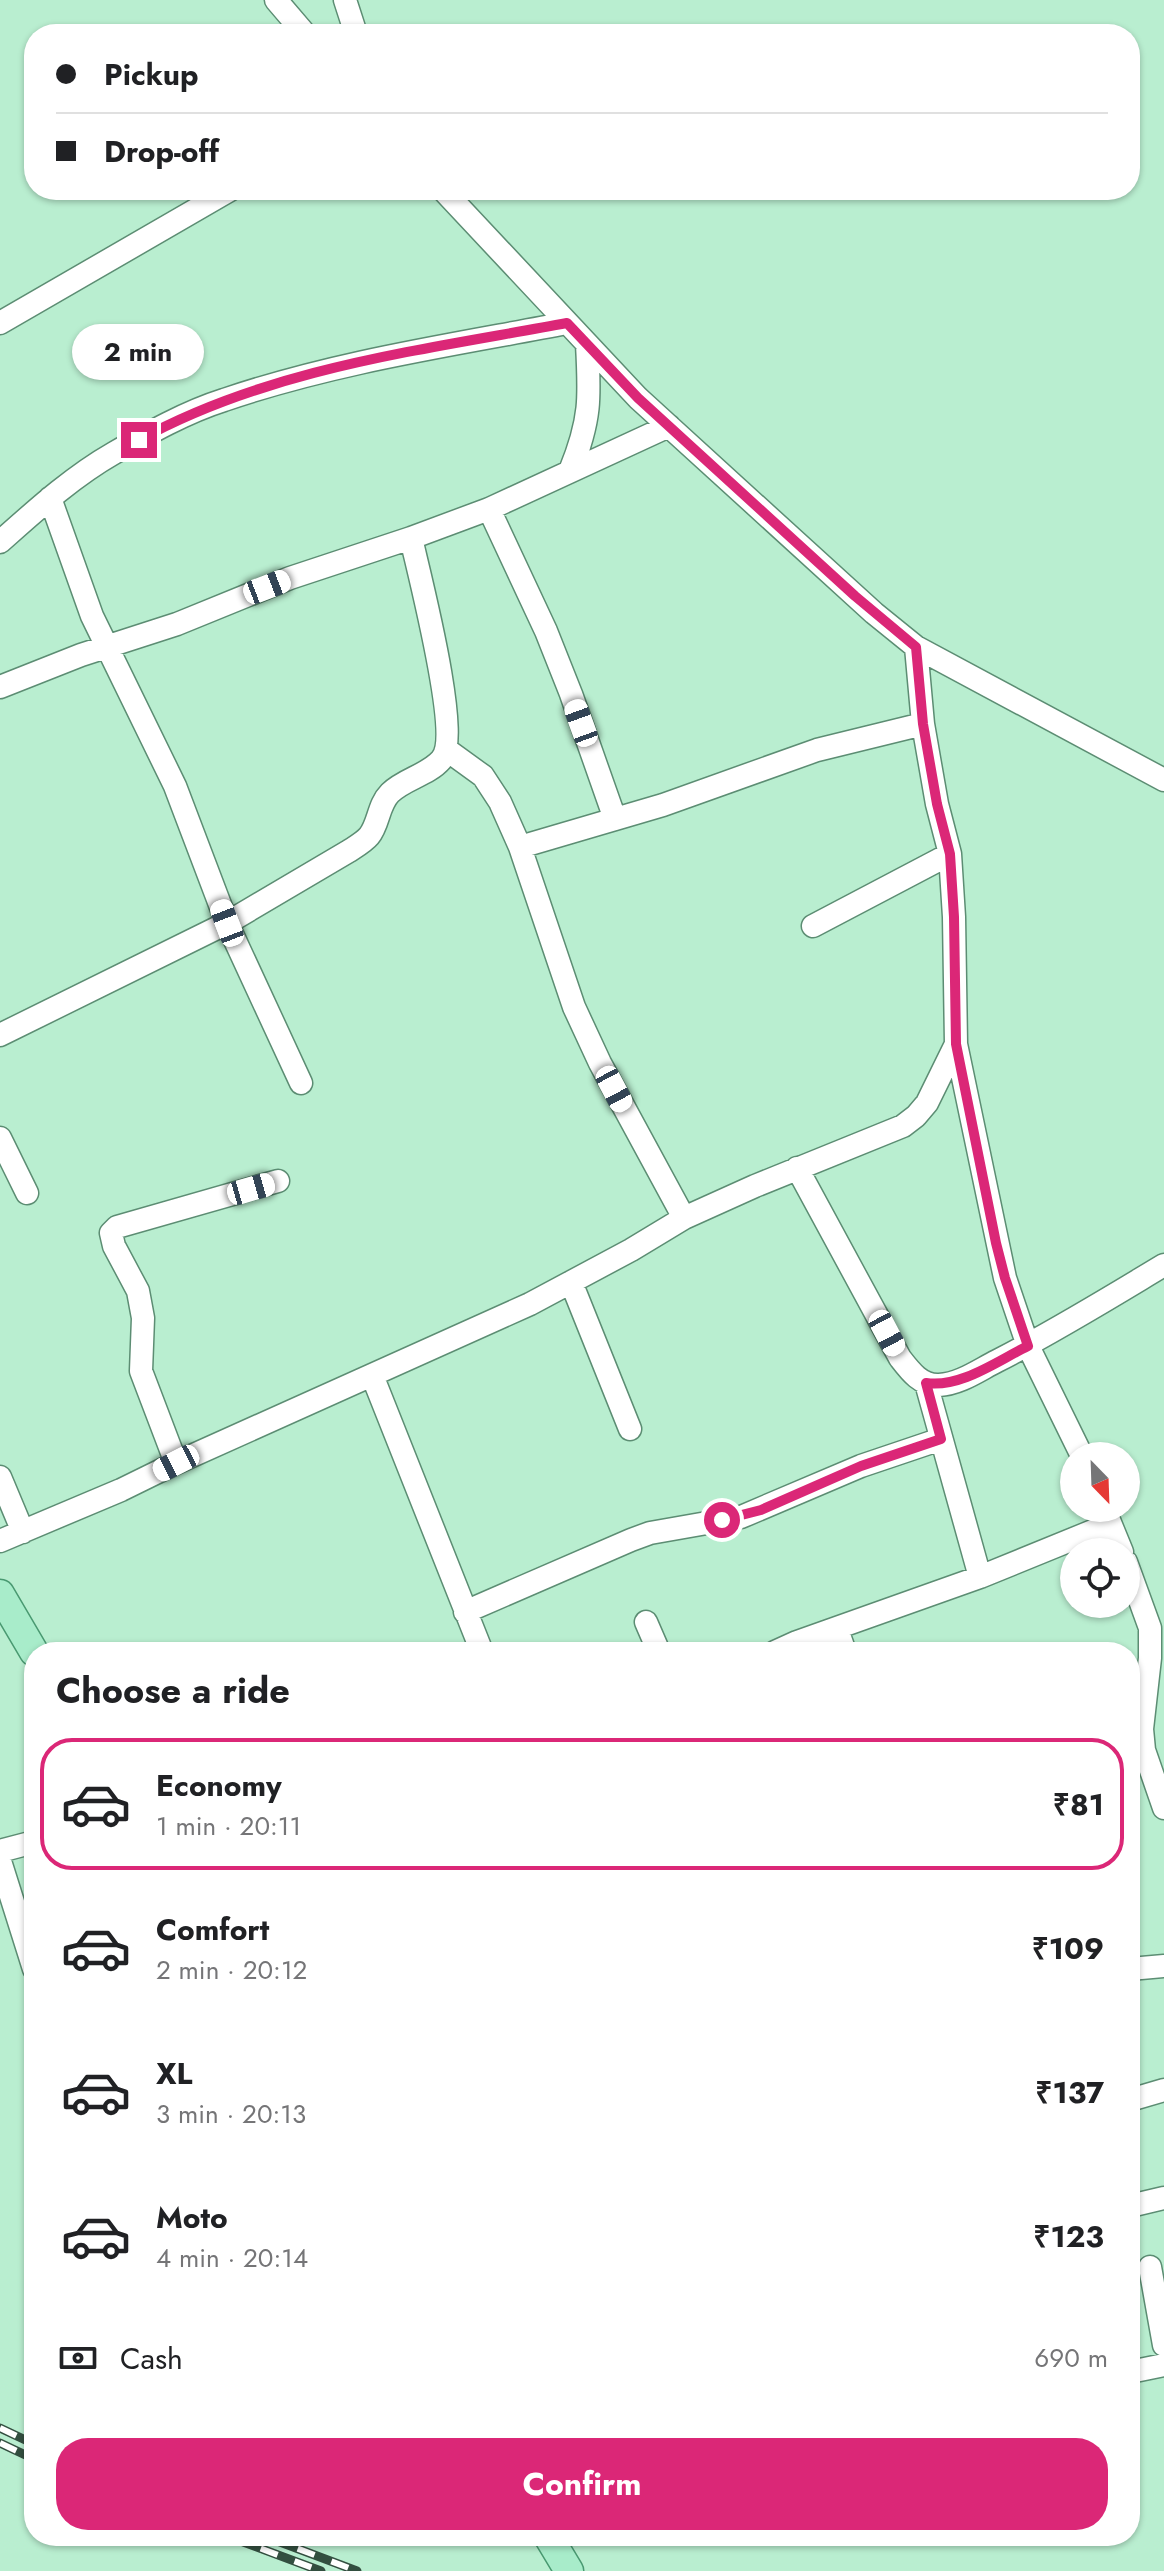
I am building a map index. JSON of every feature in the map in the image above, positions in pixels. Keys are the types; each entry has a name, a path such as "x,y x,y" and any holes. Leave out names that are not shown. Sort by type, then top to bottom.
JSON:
{"main road":[{"path":"0,1594 28,1642"},
{"path":"554,2546 569,2571"}],"street":[{"path":"276,0 296,24"},
{"path":"345,0 353,24"},
{"path":"0,323 213,200"},
{"path":"452,200 638,398 874,613 916,647 1164,780"},
{"path":"0,542 50,498 113,454 165,425 221,401 299,378 385,358 567,323"},
{"path":"570,471 582,443 588,416 587,344"},
{"path":"0,687 177,624 290,578 489,509 669,426"},
{"path":"50,498 83,594 175,786 227,923 301,1083"},
{"path":"489,509 546,631 615,819"},
{"path":"0,1035 227,923 349,851 368,838 391,791 442,760 449,736 444,695 411,538"},
{"path":"916,647 923,724 937,804 950,854 956,1044 1005,1278 1028,1346 1075,1442"},
{"path":"520,847 674,801 817,750 923,724"},
{"path":"447,750 473,767 491,786 520,847 574,1007 600,1063 684,1218"},
{"path":"813,926 950,854"},
{"path":"0,1541 121,1490 530,1304 684,1218 903,1126 916,1116 933,1093 956,1044"},
{"path":"0,1138 27,1193"},
{"path":"797,1168 900,1358 914,1375 926,1383 939,1385 959,1380 1028,1346 1164,1265"},
{"path":"176,1463 141,1371 143,1318 138,1291 114,1246 111,1233 117,1227 278,1181"},
{"path":"571,1282 630,1429"},
{"path":"372,1375 478,1642"},
{"path":"926,1383 980,1577"},
{"path":"465,1612 650,1533 741,1517 861,1466 941,1439"},
{"path":"0,1477 23,1532"},
{"path":"802,1642 980,1577 1095,1522"},
{"path":"1140,1591 1157,1626 1140,1737"},
{"path":"646,1622 655,1642"},
{"path":"837,1629 842,1642"},
{"path":"1140,1744 1164,1720"},
{"path":"1140,1748 1164,1808"},
{"path":"0,1851 24,1845"},
{"path":"0,1861 24,1937"},
{"path":"1140,1968 1164,1966"},
{"path":"1140,2097 1164,2090"},
{"path":"1140,2204 1164,2198"},
{"path":"1150,2267 1164,2345"},
{"path":"1140,2370 1164,2365"}],"railway":[{"path":"0,2428 24,2439"},
{"path":"0,2443 24,2454"},
{"path":"254,2546 321,2571"},
{"path":"291,2546 357,2571"}],"route":[{"path":"139,440 221,401 299,378 567,323 638,398 855,596 916,647 923,724 937,804 950,854 956,1044 996,1243 1028,1346 959,1380 939,1385 926,1383 941,1439 861,1466 761,1510 722,1520"}]}
